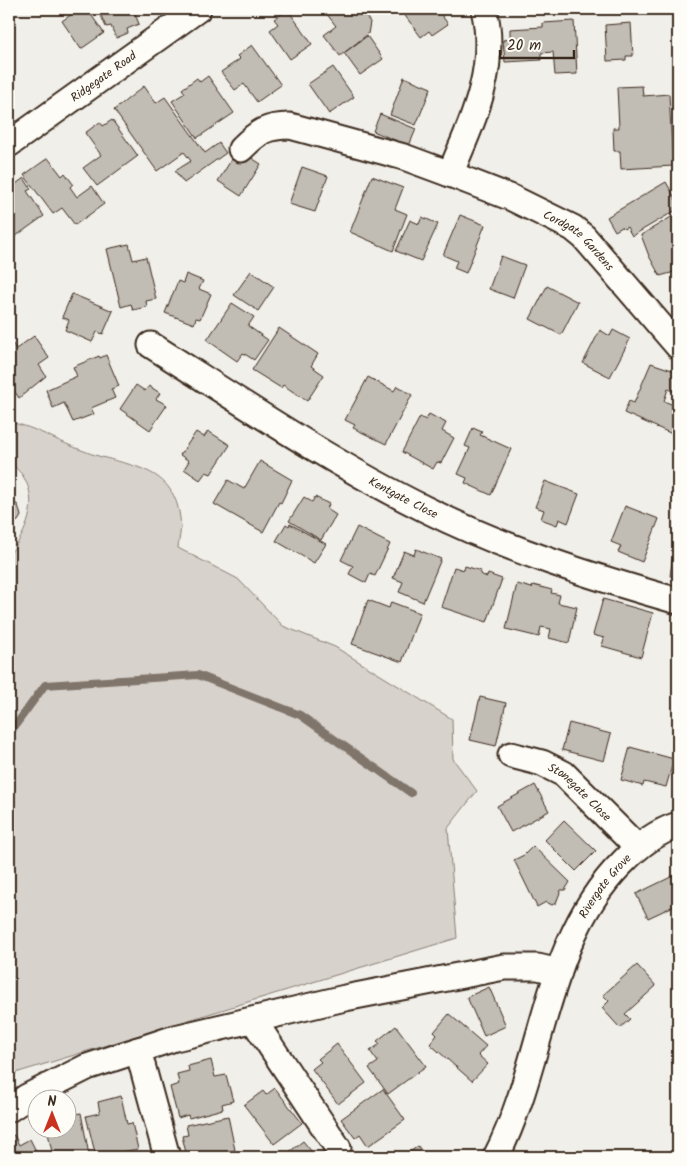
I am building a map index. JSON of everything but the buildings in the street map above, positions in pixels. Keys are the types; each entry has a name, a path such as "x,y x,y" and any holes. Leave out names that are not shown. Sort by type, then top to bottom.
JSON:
{"street":[{"name":"Ridgegate Road","path":"9,144 198,9"},
{"path":"450,174 480,102 486,77 488,28 484,9"},
{"name":"Cordgate Gardens","path":"241,149 256,135 272,126 290,126 404,157 512,198 573,228 584,237 678,346"},
{"name":"Kentgate Close","path":"151,345 336,461 426,510 489,537 606,580 678,601"},
{"name":"Stonegate Close","path":"511,755 542,764 564,774 637,847"},
{"name":"Rivergate Grove","path":"496,1157 511,1128 559,972 579,920 603,882 637,847 668,828 678,826"},
{"path":"9,1109 27,1097 87,1067 175,1038 254,1021 345,998 504,967 538,967 559,972"},
{"path":"254,1021 338,1148"},
{"path":"138,1050 167,1157"}],"shaded area":[{"path":"9,422 28,427 84,451 130,464 157,476 168,486 175,500 181,522 178,548 238,579 283,626 335,647 452,719 453,759 477,791 448,828 457,938 9,1075 9,555 21,537 31,507 28,486 9,457"}],"waterway":[{"path":"9,734 45,685 198,675 300,715 411,793"}]}
